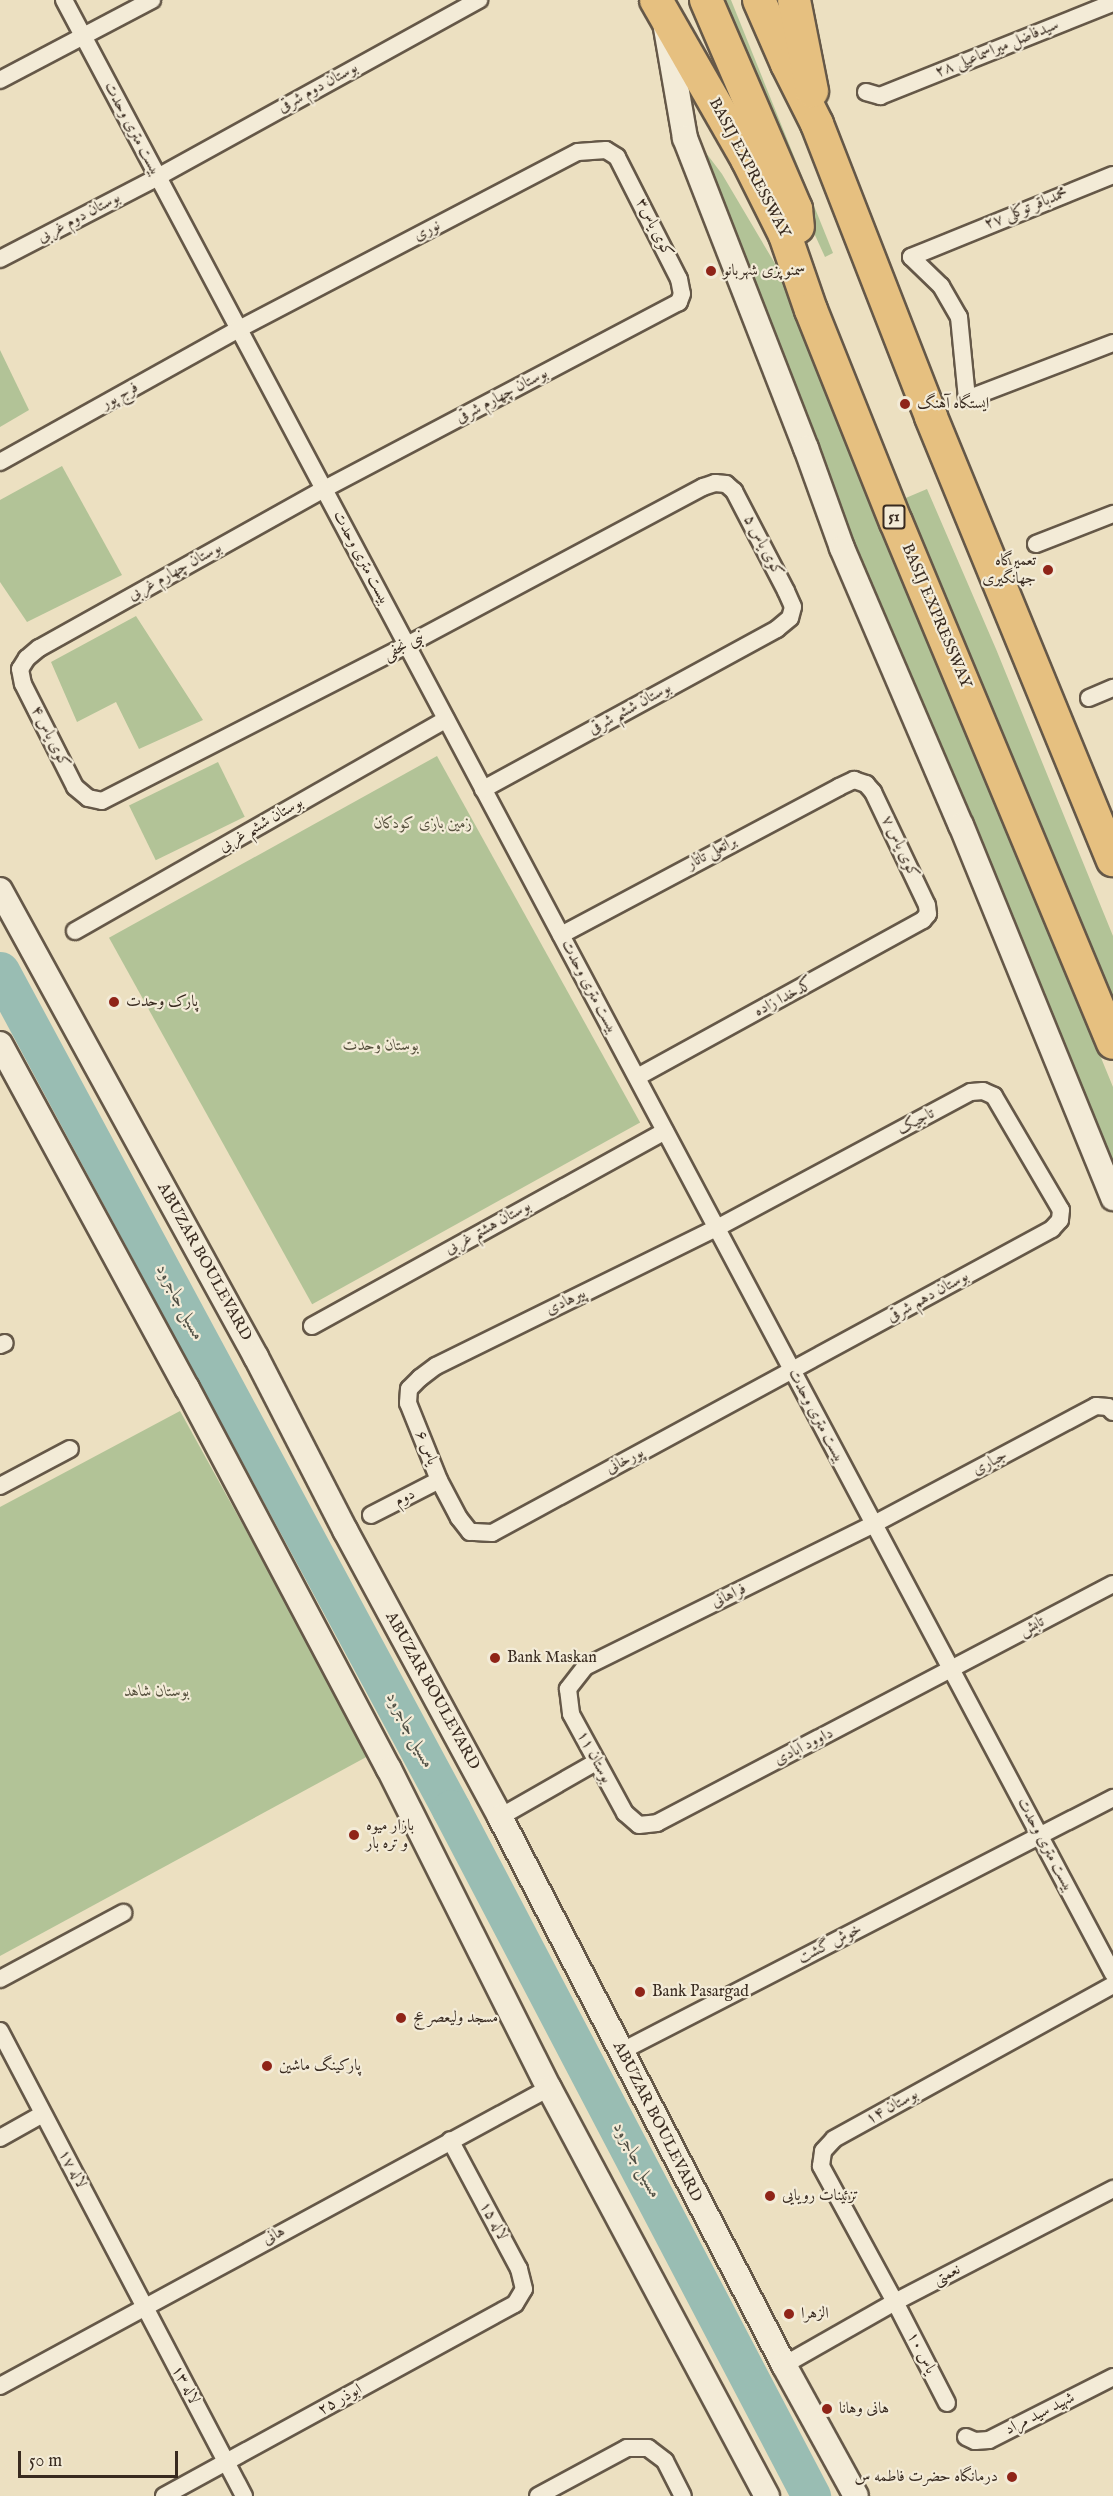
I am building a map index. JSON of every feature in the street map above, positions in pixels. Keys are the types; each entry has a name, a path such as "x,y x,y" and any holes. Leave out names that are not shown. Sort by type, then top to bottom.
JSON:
{"highway":[{"path":"706,0 796,209 812,310"},
{"path":"759,0 817,124 917,384 1113,860"},
{"path":"794,0 817,124"},
{"name":"BASIJ EXPRESSWAY","path":"660,7 747,159 785,236 896,522 1113,1043"}],"main road":[{"path":"660,7 685,138 806,448 842,548 961,825 1113,1198"},
{"name":"ABUZAR BOULEVARD","path":"0,890 251,1347 355,1549 500,1817 784,2365 856,2496"},
{"path":"0,1044 187,1388 389,1769 549,2088 767,2496"}],"street":[{"name":"بیست متری وحدت","path":"64,0 715,1229 793,1371 1113,1974"},
{"path":"0,80 152,0"},
{"name":"بوستان دوم شرقی","path":"158,177 479,0"},
{"name":"سیدفاضل میراسماعیلی ۲۸","path":"873,94 1113,3"},
{"name":"نوری","path":"239,329 578,152 606,150 617,157"},
{"name":"کوی یاس۳","path":"617,157 679,279 682,294 679,302"},
{"name":"محمدباقر توکلی ۲۷","path":"1113,174 910,257 941,286 959,317 968,399 1113,343"},
{"name":"بوستان دوم غربی","path":"0,259 158,177"},
{"name":"بوستان چهارم شرقی","path":"324,489 679,302"},
{"name":"فرج پور","path":"0,462 239,329"},
{"name":"کوی یاس ۵","path":"704,486 726,484 734,491 786,591 793,607 790,618 777,629"},
{"name":"نبی نجفی","path":"102,801 407,645 704,486"},
{"name":"بوستان چهارم غربی","path":"27,658 39,648 324,489"},
{"path":"1036,544 1113,514"},
{"name":"بوستان ششم شرقی","path":"483,789 777,629"},
{"name":"کوی یاس ۴","path":"27,658 20,669 23,684 75,787 88,798 102,801"},
{"path":"1089,698 1113,688"},
{"name":"بوستان ششم غربی","path":"75,931 446,719"},
{"name":"براتعلی تاتار","path":"561,935 839,787 854,780 866,784"},
{"name":"کوی یاس ۷","path":"866,784 873,792 927,905 927,914"},
{"name":"کدخدا زاده","path":"636,1077 900,935 923,920 927,914"},
{"name":"تاجیک","path":"715,1229 971,1092 984,1091 993,1096 1033,1162 1061,1210 1060,1220"},
{"name":"بوستان هشتم غربی","path":"312,1326 665,1131"},
{"name":"بوستان دهم شرقی","path":"793,1371 1052,1229 1060,1220"},
{"name":"پیرهادی","path":"420,1378 436,1366 715,1229"},
{"name":"پورخانی","path":"459,1518 471,1532 492,1533 793,1371"},
{"name":"یاس ۶","path":"420,1378 409,1389 408,1403 439,1480 459,1518"},
{"name":"جباری","path":"873,1525 1096,1406 1111,1409"},
{"path":"0,1486 70,1449"},
{"name":"دوم","path":"371,1515 439,1480"},
{"name":"فراهانی","path":"585,1667 873,1525"},
{"name":"تابش","path":"951,1670 1113,1584"},
{"name":"بوستان ۱۱","path":"585,1667 568,1689 571,1714 625,1813 639,1825 657,1824"},
{"name":"داوود آبادی","path":"657,1824 951,1670"},
{"path":"500,1817 596,1762"},
{"name":"خوش گشت","path":"620,2052 1113,1798"},
{"path":"0,1979 123,1912"},
{"name":"بوستان ۱۴","path":"895,2302 821,2166 823,2151 834,2139 1113,1985"},
{"name":"لاله ۱۷","path":"0,2031 145,2307"},
{"name":"هانی","path":"0,2386 549,2088"},
{"path":"0,2138 43,2114"},
{"name":"لاله ۱۵","path":"450,2140 519,2269 524,2289 515,2304"},
{"name":"نعمتی","path":"784,2365 895,2302 1113,2189"},
{"name":"یاس ۱۰","path":"895,2302 946,2403"},
{"name":"ابوذر ۲۵","path":"164,2496 515,2304"},
{"name":"لاله ۱۳","path":"145,2307 244,2496"},
{"name":"شهید سید مراد","path":"966,2437 975,2441 989,2440 1113,2377"},
{"path":"538,2496 627,2448 648,2448 665,2461 683,2496"}],"green space":[{"path":"716,0 731,0 833,253 825,257 787,174"},
{"path":"694,137 722,174 777,267 1113,1087 1113,1174 1014,923 857,548 716,190 710,166"},
{"path":"0,350 29,410 0,427"},
{"path":"62,466 122,575 27,622 0,582 0,500"},
{"path":"927,489 996,649 1113,936 1113,1006 939,582 901,500"},
{"path":"136,616 203,720 139,749 116,702 77,722 51,662"},
{"name":"بوستان وحدت","path":"437,756 640,1122 312,1304 109,938"},
{"path":"218,762 245,817 156,860 129,805"},
{"name":"بوستان شاهد","path":"180,1411 370,1755 0,1956 0,1507"}],"waterway":[{"name":"مسیل جاجرود","path":"0,971 451,1809 811,2496"}],"place":[{"name":"سمنو پزی شهربانو","path":"711,271"},
{"name":"ایستگاه آهنگ","path":"905,404"},
{"name":"تعمیرگاه جهانگیری","path":"1048,570"},
{"name":"پارک وحدت","path":"114,1002"},
{"name":"Bank Maskan","path":"495,1658"},
{"name":"بازار میوه و تره بار","path":"354,1835"},
{"name":"Bank Pasargad","path":"640,1992"},
{"name":"مسجد ولیعصر عج","path":"401,2018"},
{"name":"پارکینگ ماشین","path":"267,2066"},
{"name":"تزئینات رویایی","path":"770,2196"},
{"name":"الزهرا","path":"789,2314"},
{"name":"هانی وهانا","path":"827,2409"},
{"name":"درمانگاه حضرت فاطمه س","path":"1012,2477"}],"park label":[{"name":"زمین بازی کودکان","path":"423,824"}]}
